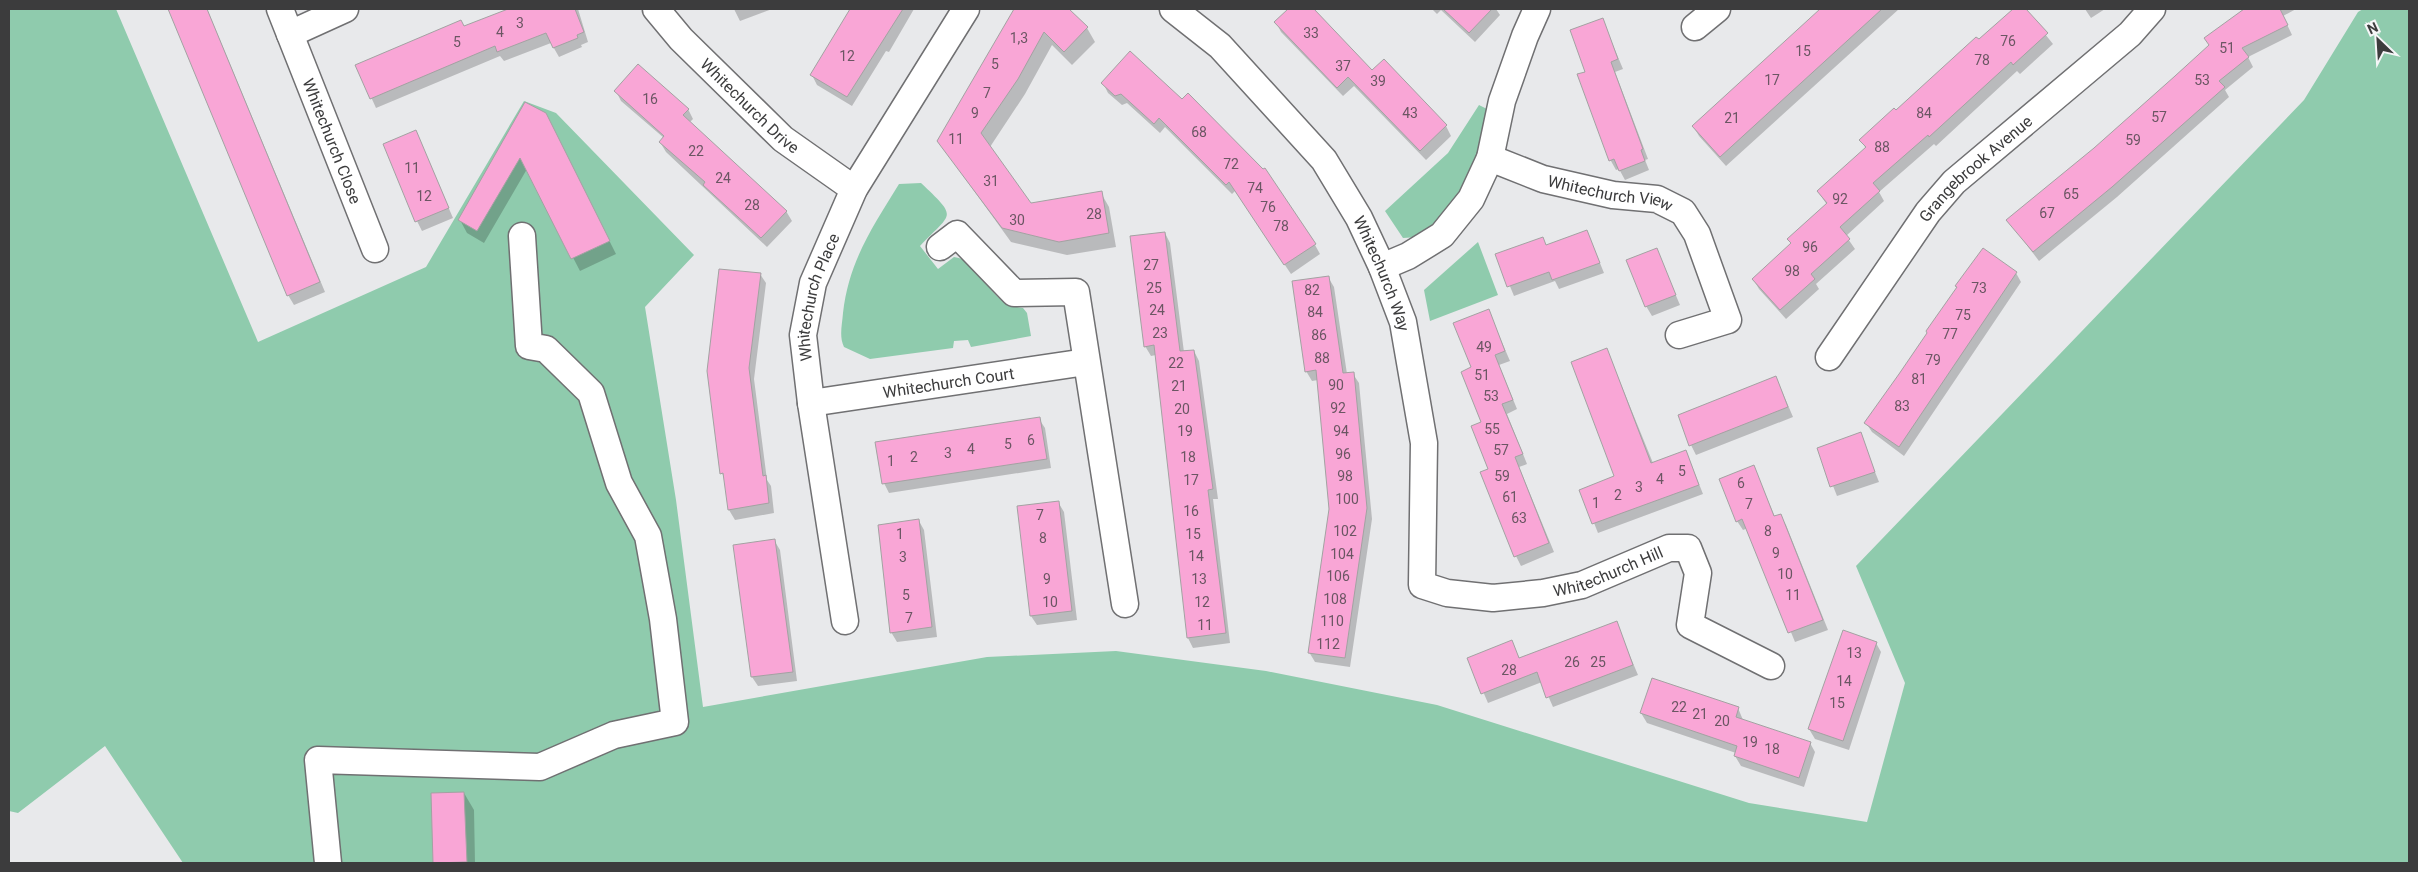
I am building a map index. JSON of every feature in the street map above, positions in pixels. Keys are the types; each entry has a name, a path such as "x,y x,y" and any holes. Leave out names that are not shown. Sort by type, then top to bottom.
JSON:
{"street":[{"name":"Whitechurch Close","path":"280,9 375,249"},
{"path":"290,34 345,9"},
{"name":"Whitechurch Drive","path":"656,9 681,39 783,139 854,189"},
{"name":"Whitechurch Place","path":"846,621 811,403 803,335 813,283 854,189 966,9"},
{"path":"1382,268 1408,256 1442,235 1471,199 1490,158 1502,101 1525,36 1537,9"},
{"path":"1695,27 1717,9"},
{"name":"Grangebrook Avenue","path":"1829,357 1928,212 1954,182 2130,34 2152,9"},
{"name":"Whitechurch Way","path":"1177,10 1220,46 1324,160 1359,218 1382,268 1403,322 1424,443 1422,585 1447,593"},
{"name":"Whitechurch View","path":"1490,158 1543,179 1613,195 1658,199 1683,212 1697,234 1728,320 1679,335"},
{"path":"940,247 957,234 1014,293 1076,292 1126,604"},
{"path":"328,863 318,760 540,767 614,736 675,722 663,619 648,536 620,483 591,393 546,350 529,346 522,236"},
{"name":"Whitechurch Court","path":"811,403 1086,362"},
{"name":"Whitechurch Hill","path":"1447,593 1493,598 1582,585 1669,548 1688,548 1698,573 1690,625 1771,666"}],"green space":[{"path":"9,9 116,9 258,342 426,267 524,101 556,113 694,255 645,307 676,500 703,707 987,657 1116,651 1266,671 1437,705 1749,803 1867,822 1905,683 1856,566 2304,100 2358,12 2363,9 2409,9 2409,863 183,863 105,746 18,813 9,811"},
{"path":"1479,105 1489,110 1475,164 1451,206 1437,225 1419,237 1403,238 1385,211 1448,153"},
{"path":"921,183 941,203 947,215 939,227 920,246 938,269 954,257 964,260 972,266 1001,299 1011,305 1023,308 1027,313 1031,336 971,347 968,340 954,341 953,348 870,359 844,347 841,331 846,294 850,277 863,246 899,184"},
{"path":"1478,242 1498,295 1430,321 1424,290"}],"building":[{"path":"168,9 207,9 320,282 287,296"},
{"path":"508,9 575,9 584,32 577,35 578,38 553,48 546,33 497,52 495,46 370,99 355,65 461,20 464,26"},
{"path":"850,9 903,9 847,97 810,75"},
{"path":"1014,9 1069,9 1088,27 1064,52 1044,32 1018,79 981,133 1031,203 1102,191 1109,233 1059,242 1002,228 937,141"},
{"path":"1288,9 1314,9 1372,70 1384,59 1447,125 1420,151 1348,77 1337,88 1274,22"},
{"path":"1443,9 1492,9 1469,33"},
{"path":"1820,9 1882,9 1720,157 1692,126"},
{"path":"2013,9 2026,9 2048,33 2013,65 2011,62 1929,137 1928,135 1873,183 1880,191 1840,227 1850,239 1811,274 1815,279 1780,310 1752,279 1791,243 1787,239 1827,203 1817,191 1866,147 1859,140 1894,108 1896,110 1976,37 1979,39"},
{"path":"2244,9 2280,9 2288,25 2242,48 2249,57 2219,81 2225,87 2112,187 2033,252 2006,220 2094,148 2209,45 2204,38"},
{"path":"1603,18 1618,59 1611,62 1643,149 1641,150 1645,161 1619,171 1614,159 1609,161 1577,74 1585,72 1570,30"},
{"path":"1130,51 1182,99 1188,93 1263,169 1265,168 1316,244 1284,265 1229,182 1226,185 1159,118 1154,124 1121,94 1115,96 1101,83"},
{"path":"638,64 689,109 683,115 787,211 761,238 703,185 705,182 659,142 664,136 614,91"},
{"path":"525,102 546,113 610,241 571,259 520,158 477,231 458,220"},
{"path":"416,130 449,208 415,222 383,144"},
{"path":"1587,230 1600,263 1552,280 1549,272 1507,287 1495,254 1543,237 1546,245"},
{"path":"1165,232 1180,351 1194,350 1213,489 1208,490 1226,633 1187,638 1154,345 1144,347 1130,236"},
{"path":"1657,248 1676,295 1645,307 1626,260"},
{"path":"1983,248 2017,272 1899,447 1864,423 1927,333 1926,331 1957,287 1955,286"},
{"path":"719,269 761,273 749,368 763,476 766,475 769,503 728,510 723,473 720,474 707,371"},
{"path":"1329,276 1343,373 1354,372 1367,508 1345,658 1308,653 1329,509 1316,370 1305,372 1292,281"},
{"path":"1489,309 1505,351 1495,355 1513,400 1502,404 1523,454 1515,457 1549,543 1514,557 1480,472 1488,469 1471,426 1481,422 1461,372 1471,367 1453,323"},
{"path":"1607,348 1651,463 1686,450 1699,485 1592,524 1579,490 1614,476 1571,362"},
{"path":"1776,376 1788,407 1689,446 1678,415"},
{"path":"1040,417 1047,459 882,484 875,442"},
{"path":"1861,432 1875,472 1830,487 1817,448"},
{"path":"1754,465 1774,516 1781,514 1823,620 1788,633 1742,519 1736,522 1719,479"},
{"path":"1059,501 1072,611 1030,616 1017,506"},
{"path":"919,519 932,627 890,633 878,525"},
{"path":"775,539 793,672 751,677 733,545"},
{"path":"1617,621 1633,665 1546,698 1537,672 1481,694 1467,658 1512,640 1519,658"},
{"path":"1843,630 1877,642 1843,741 1808,729"},
{"path":"1652,678 1739,707 1736,717 1811,742 1799,778 1734,756 1737,746 1640,713"},
{"path":"464,792 467,862 433,863 431,793"}]}
